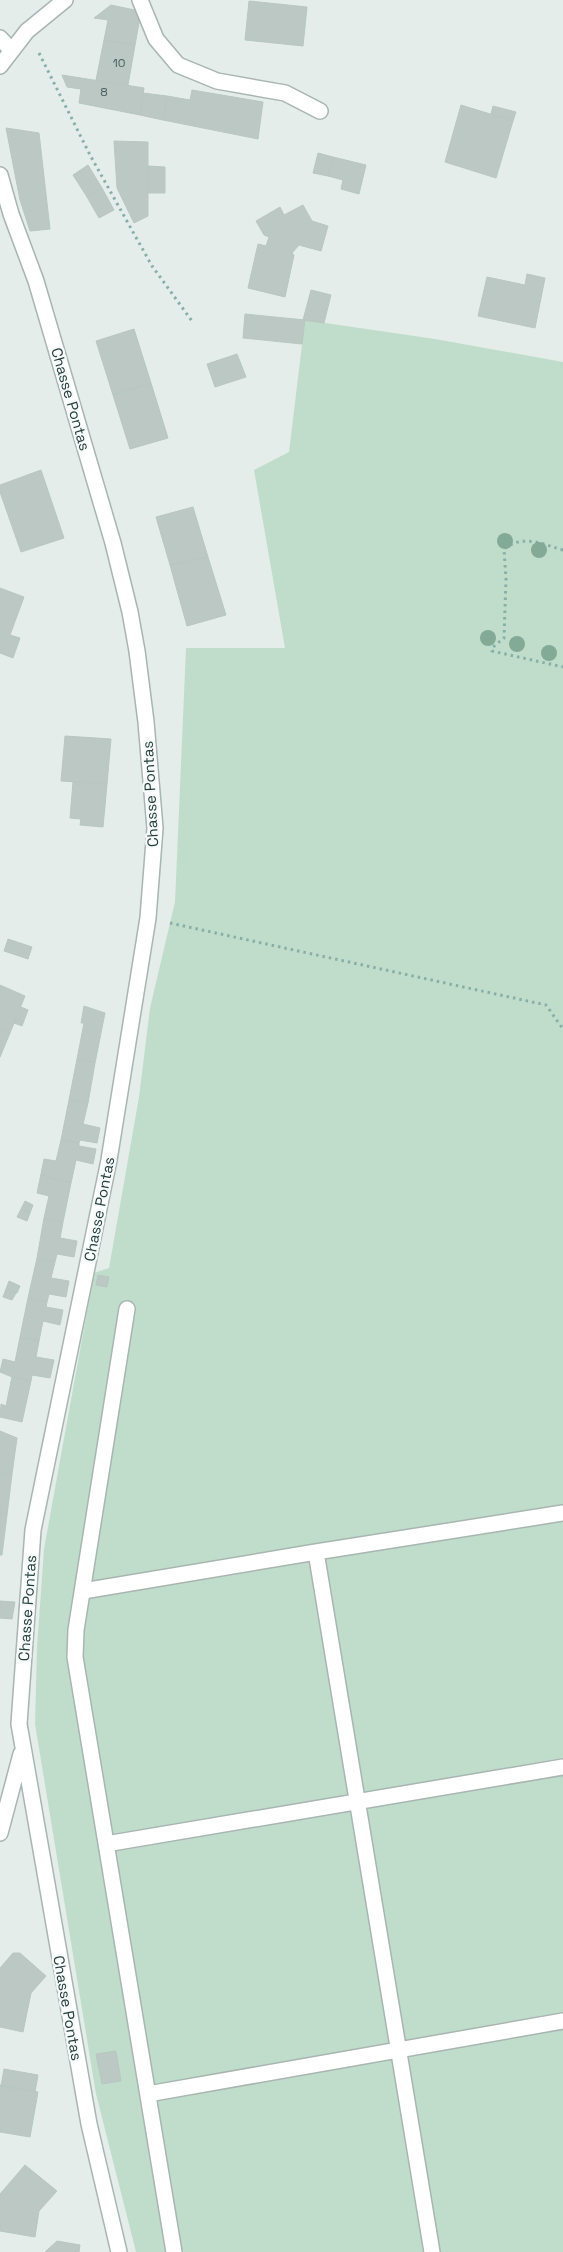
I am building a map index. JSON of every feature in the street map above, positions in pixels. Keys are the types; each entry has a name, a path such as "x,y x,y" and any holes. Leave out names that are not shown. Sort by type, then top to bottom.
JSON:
{"street":[{"path":"0,66 27,31 65,0"},
{"path":"140,0 156,39 178,64 217,81 285,93 320,111"},
{"path":"0,38 11,50"},
{"name":"Chasse Pontas","path":"0,175 9,207 36,281 110,533 138,650 155,828 148,918 109,1160 33,1530 18,1724 89,2124 119,2252"},
{"path":"127,1309 76,1630 75,1657 174,2252"},
{"path":"83,1591 563,1513"},
{"path":"316,1552 432,2252"},
{"path":"0,1833 22,1750"},
{"path":"106,1844 563,1767"},
{"path":"148,2094 563,2020"}],"path":[{"path":"27,31 90,155 152,266 192,321"},
{"path":"563,550 529,540 512,543 504,549 506,579 504,638 492,648 492,651 563,667"},
{"path":"148,918 546,1005 563,1029"}],"green space":[{"path":"305,320 435,339 563,362 563,2252 136,2252 96,2094 35,1724 37,1647 44,1549 94,1273 109,1268 139,1097 150,1008 175,902 186,648 285,648 254,470 289,452"}],"building":[{"path":"249,1 307,7 303,46 245,40"},
{"path":"111,5 139,11 135,45 104,40 108,20 94,18"},
{"path":"104,40 135,45 128,85 96,80"},
{"path":"62,75 144,88 140,115 79,103 81,89 67,87"},
{"path":"192,90 263,102 258,139 163,120 167,96 190,100"},
{"path":"143,93 167,96 163,120 140,115"},
{"path":"461,105 513,121 496,178 445,162"},
{"path":"493,106 516,112 513,121 491,114"},
{"path":"6,128 39,133 50,229 30,231 20,200"},
{"path":"114,141 148,142 148,216 134,223 117,188"},
{"path":"318,153 333,157 328,176 313,173"},
{"path":"333,157 366,165 359,194 341,189 343,180 328,176"},
{"path":"88,165 102,188 87,197 73,175"},
{"path":"148,166 165,167 165,193 148,193"},
{"path":"102,188 114,210 99,218 87,197"},
{"path":"303,205 312,221 328,226 321,251 299,245 292,253 294,255 285,297 248,288 258,244 266,246 269,237 264,235 256,221 280,207 284,215"},
{"path":"527,274 545,278 535,328 478,316 487,277 525,285"},
{"path":"311,290 331,295 324,323 303,320"},
{"path":"245,314 305,320 302,344 243,338"},
{"path":"134,329 151,383 113,395 96,341"},
{"path":"237,354 246,377 215,387 207,364"},
{"path":"151,383 168,438 130,449 113,395"},
{"path":"41,470 64,538 21,552 0,492 0,485"},
{"path":"193,507 208,557 170,565 156,517"},
{"path":"208,557 226,615 187,626 170,565"},
{"path":"0,588 24,597 10,635 20,638 13,658 0,653"},
{"path":"65,736 111,739 107,784 61,781"},
{"path":"73,782 107,784 103,827 80,825 81,819 70,818"},
{"path":"8,939 32,947 28,959 4,951"},
{"path":"0,985 25,996 10,1033 0,1029"},
{"path":"84,1006 105,1013 95,1063 77,1059 84,1023 81,1023"},
{"path":"21,1007 28,1010 22,1026 14,1023"},
{"path":"0,1029 10,1033 0,1057"},
{"path":"77,1059 95,1063 88,1103 69,1100"},
{"path":"69,1100 88,1103 83,1124 100,1128 97,1143 80,1140 79,1143 61,1140"},
{"path":"61,1140 79,1143 79,1146 96,1149 93,1164 76,1160 71,1183 41,1174 44,1159 56,1161"},
{"path":"41,1174 71,1183 63,1222 44,1218 49,1196 37,1193"},
{"path":"25,1201 33,1205 30,1213 21,1209"},
{"path":"21,1209 30,1213 27,1221 17,1217"},
{"path":"44,1218 63,1222 60,1238 77,1241 74,1257 57,1254 55,1262 37,1258"},
{"path":"37,1258 55,1262 51,1278 69,1281 66,1297 49,1294 47,1302 28,1298"},
{"path":"98,1275 109,1277 107,1287 96,1285"},
{"path":"9,1281 20,1286 17,1293 6,1289"},
{"path":"6,1289 16,1293 12,1300 3,1297"},
{"path":"28,1298 47,1302 46,1307 63,1310 60,1325 43,1321 39,1341 20,1337"},
{"path":"20,1337 39,1341 36,1357 54,1360 50,1378 32,1375 31,1381 0,1372 3,1359 15,1362"},
{"path":"12,1377 31,1381 22,1422 0,1417 1,1404 6,1406"},
{"path":"0,1431 17,1438 12,1474 0,1472"},
{"path":"0,1472 12,1474 7,1515 0,1514"},
{"path":"0,1514 7,1515 2,1555 0,1555"},
{"path":"0,1601 15,1602 12,1619 0,1618"},
{"path":"13,1953 20,1953 46,1976 31,1993 23,2032 0,2027 0,1968"},
{"path":"116,2051 121,2081 102,2084 96,2054"},
{"path":"4,2069 38,2075 35,2092 1,2086"},
{"path":"0,2085 38,2092 30,2137 0,2132"},
{"path":"25,2165 57,2191 39,2211 35,2237 0,2231 0,2194"},
{"path":"57,2241 80,2245 79,2252 45,2252"}]}
